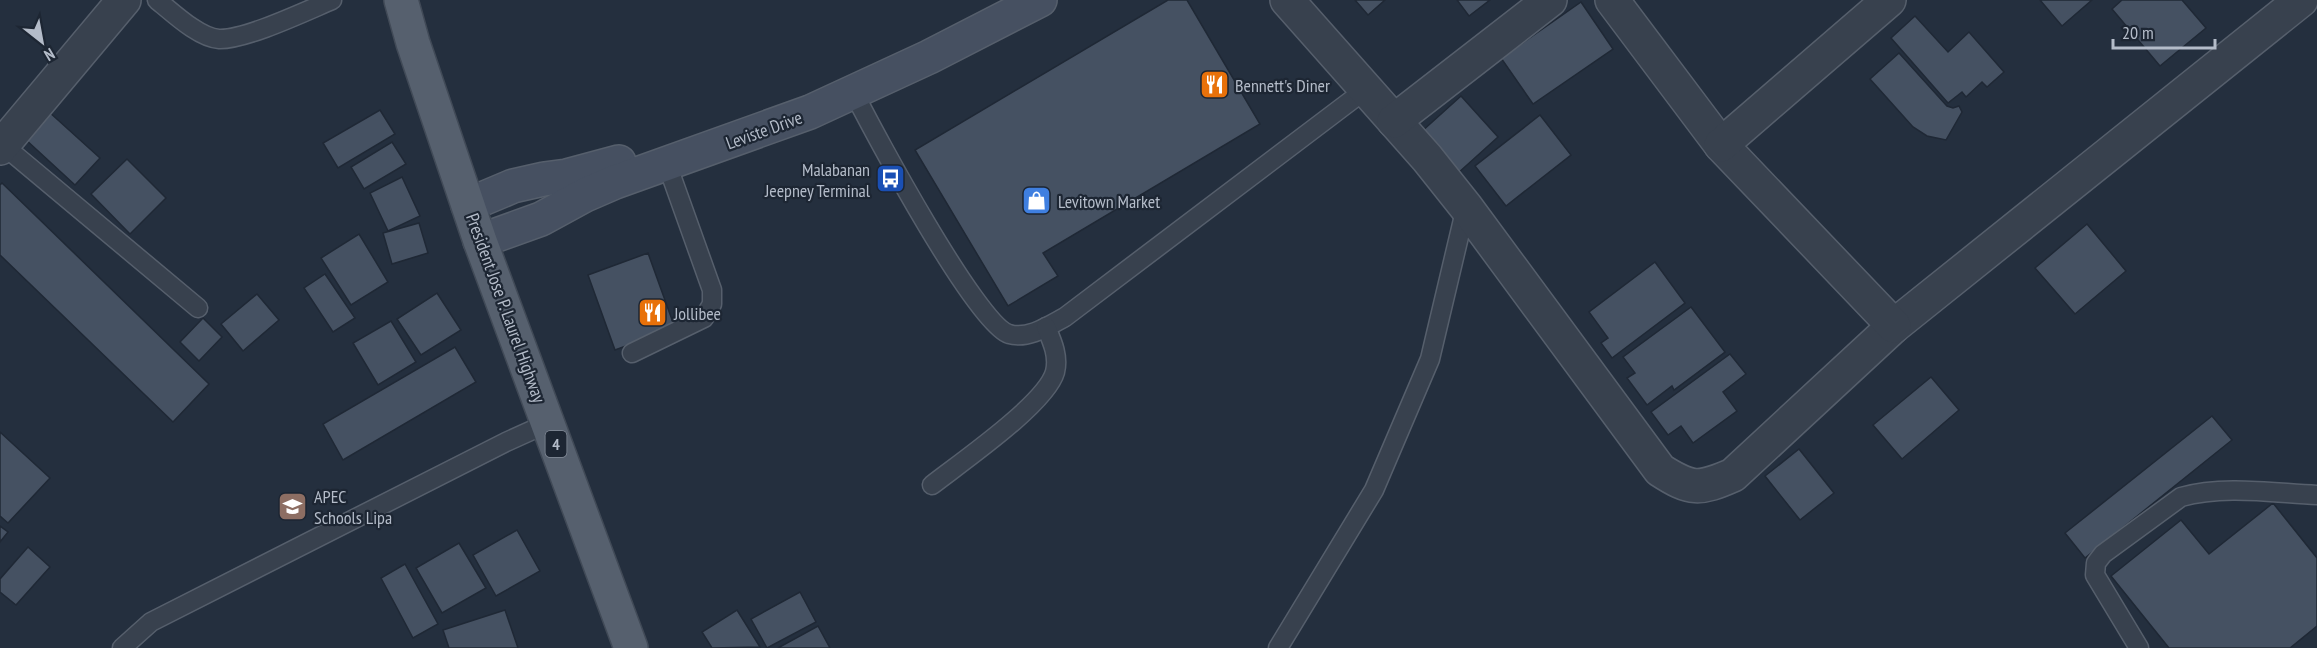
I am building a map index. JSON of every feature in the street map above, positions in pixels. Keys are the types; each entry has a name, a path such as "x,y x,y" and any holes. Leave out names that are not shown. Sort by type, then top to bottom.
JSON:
{"main road":[{"name":"President Jose P. Laurel Highway","path":"401,0 413,43 480,242 631,648"},
{"name":"Leviste Drive","path":"468,205 513,186 567,176 621,161 801,96 898,52 1002,0"},
{"name":"Leviste Drive","path":"480,242 534,223 585,195 615,182 767,129 854,93 1040,0"}],"street":[{"path":"1,146 124,0"},
{"path":"1287,0 1395,121 1466,207 1660,470 1682,485 1709,486 1733,475 1894,326 2301,0"},
{"path":"1395,121 1550,0"},
{"path":"1612,0 1721,145 1894,326"},
{"path":"1721,145 1888,0"}],"lane":[{"path":"157,0 198,32 218,39 247,34 332,0"},
{"path":"854,93 877,139 926,222 980,306 996,325 1009,334 1026,334 1065,317 1365,90"},
{"path":"1,146 198,308"},
{"path":"632,353 704,318 712,304 712,290 667,164"},
{"path":"1278,648 1374,490 1430,359 1466,207"},
{"path":"932,484 1003,431 1048,387 1056,371 1056,351 1046,327"},
{"path":"122,648 151,622 506,441 548,423"},
{"path":"2139,648 2095,575 2096,563 2103,554 2181,497 2188,495 2220,491 2317,495"}],"building":[{"name":"Levitown Market","path":"1168,0 1187,0 1260,124 1043,253 1058,276 1008,306 915,150"},
{"path":"1355,0 1385,0 1368,15"},
{"path":"1457,0 1490,0 1469,16"},
{"path":"2040,0 2092,0 2062,26"},
{"path":"2122,0 2182,0 2206,28 2160,66 2112,9"},
{"path":"1581,2 1613,49 1533,104 1501,58"},
{"path":"1915,16 1948,52 1969,32 2004,72 1987,87 1982,82 1966,97 1962,92 1948,103 1891,38"},
{"path":"1899,53 1947,106 1953,108 1959,106 1962,112 1946,140 1927,136 1913,127 1870,79"},
{"path":"1461,96 1498,137 1457,174 1420,133"},
{"path":"380,110 395,134 338,168 323,143"},
{"path":"48,111 100,158 75,185 24,138"},
{"path":"1540,115 1571,155 1506,206 1475,166"},
{"path":"392,142 406,164 364,189 351,167"},
{"path":"127,159 166,198 130,234 91,194"},
{"path":"402,177 420,216 388,231 370,193"},
{"path":"2,183 209,384 173,422 0,255 0,185"},
{"path":"419,223 428,253 392,264 383,233"},
{"path":"2087,224 2126,271 2075,314 2035,268"},
{"path":"359,234 388,282 351,305 321,258"},
{"path":"648,253 675,328 615,350 588,275"},
{"path":"1655,262 1685,303 1612,358 1601,343 1608,338 1589,312"},
{"path":"325,274 355,318 333,332 304,288"},
{"path":"437,293 461,330 421,355 397,319"},
{"path":"257,294 279,320 243,351 221,324"},
{"path":"1691,307 1725,352 1674,390 1672,386 1647,405 1627,378 1635,373 1623,357"},
{"path":"203,318 222,337 199,361 180,342"},
{"path":"391,321 416,362 378,385 353,343"},
{"path":"455,347 476,382 343,460 323,424"},
{"path":"1730,354 1746,374 1723,392 1737,411 1693,443 1681,426 1668,435 1651,412"},
{"path":"1931,377 1959,410 1902,459 1873,425"},
{"path":"2212,416 2232,440 2085,558 2065,533"},
{"path":"0,432 50,478 8,523 0,516"},
{"path":"1799,449 1834,493 1800,520 1765,476"},
{"path":"2273,503 2317,558 2317,626 2290,648 2169,648 2111,576 2181,520 2209,554"},
{"path":"0,526 8,532 0,542"},
{"path":"517,530 540,571 496,596 473,555"},
{"path":"459,543 486,588 442,613 416,568"},
{"path":"28,547 50,567 16,605 0,592 0,579"},
{"path":"405,564 438,624 413,638 381,578"},
{"path":"800,592 816,622 767,648 751,619"},
{"path":"505,610 518,648 449,648 443,630"},
{"path":"737,610 760,647 712,648 702,632"},
{"path":"818,626 830,648 778,648"}],"place":[{"name":"Bennett's Diner","path":"1214,85"},
{"name":"Malabanan Jeepney Terminal","path":"891,179"},
{"name":"Levitown Market","path":"1037,201"},
{"name":"Jollibee","path":"653,313"},
{"name":"APEC Schools Lipa","path":"293,506"}]}
